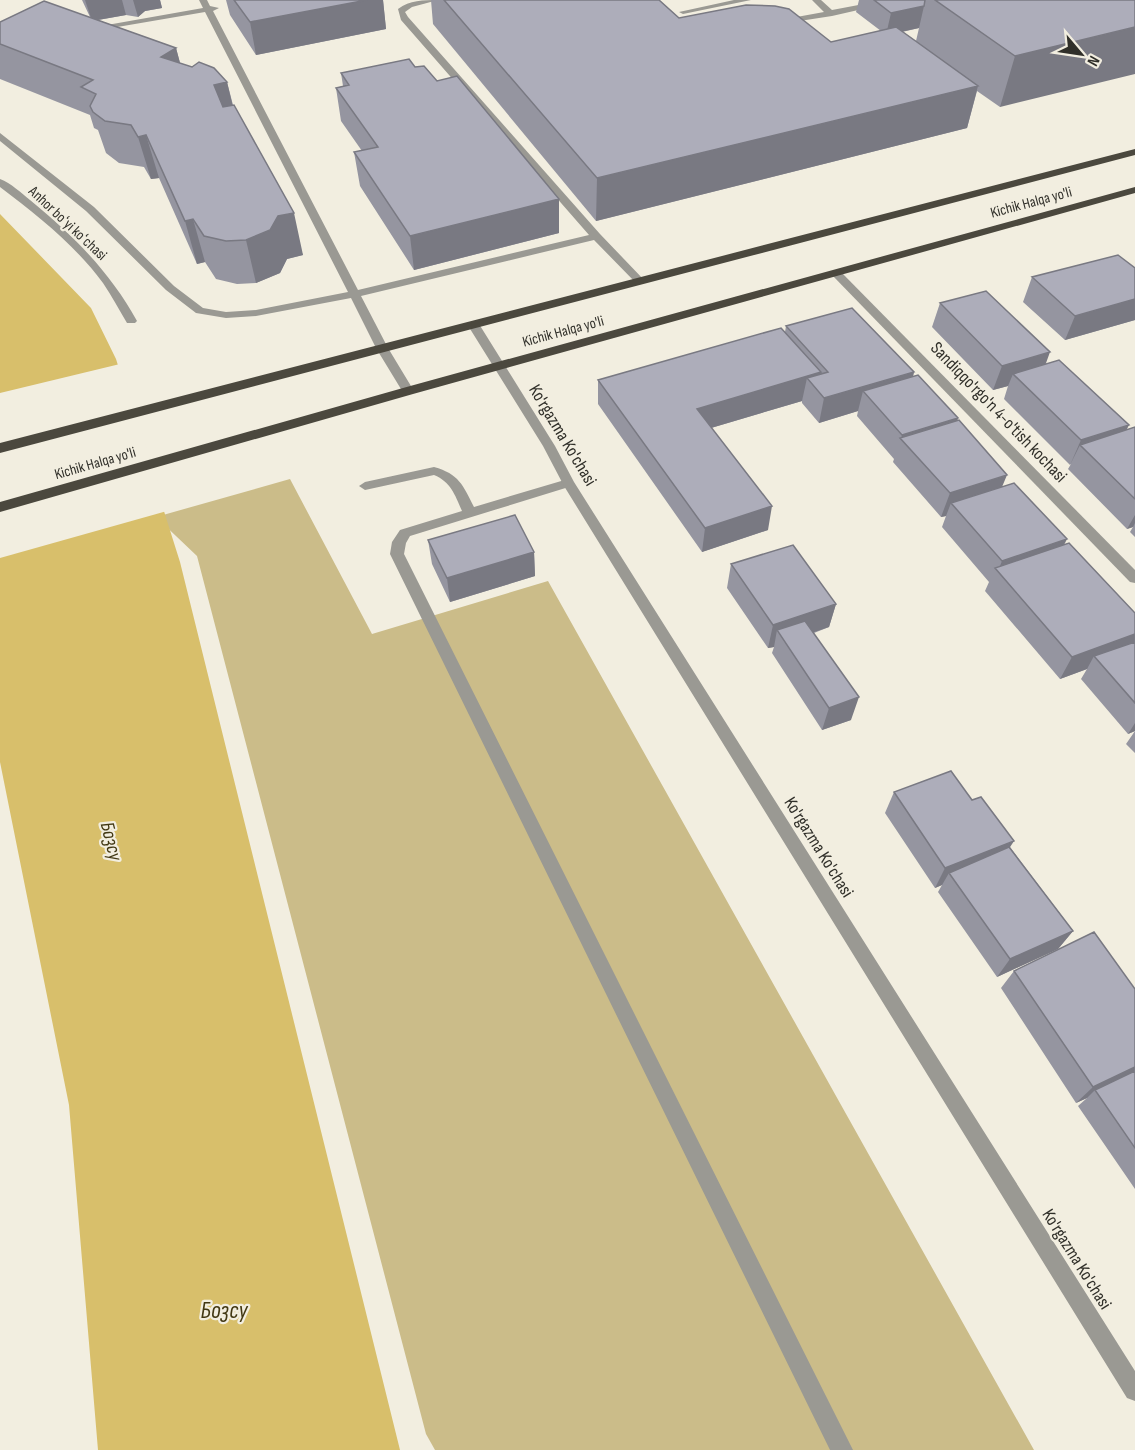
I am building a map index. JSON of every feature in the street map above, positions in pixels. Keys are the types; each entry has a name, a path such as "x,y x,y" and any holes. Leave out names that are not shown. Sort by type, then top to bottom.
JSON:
{"highway":[{"name":"Kichik Halqa yo'li","path":"0,448 1135,152"},
{"name":"Kichik Halqa yo'li","path":"0,507 408,391 1135,190"}],"street":[{"path":"434,0 409,5 401,11 404,18 596,236 640,280"},
{"path":"683,12 747,0"},
{"path":"816,0 832,14"},
{"path":"778,23 898,0"},
{"path":"84,30 209,6 381,348 408,391"},
{"path":"799,19 808,27"},
{"path":"0,136 90,209 170,288 200,311 226,315 256,313 355,294 557,240 596,236"},
{"name":"Anhor boʻyi koʻchasi","path":"0,182 79,250 122,301 131,321"},
{"name":"Sandiqqo'rgo'n 4-o'tish kochasi","path":"836,273 1135,578"},
{"name":"Ko'rgazma Ko'chasi","path":"473,324 549,446 568,483 1135,1390"},
{"path":"365,486 434,471 444,473 451,476 470,513"},
{"path":"568,483 405,533 396,554 842,1450"}],"shaded area":[{"path":"290,479 372,634 548,581 1034,1450 435,1450 426,1434 197,556 156,517"}],"water":[{"name":"Бозсу","path":"0,214 91,308 116,359 180,562 400,1450 98,1450 69,1105 0,762"}],"pier":[{"path":"120,364 167,511 0,558 0,393"}],"building":[{"path":"234,0 367,0 250,22"},
{"path":"444,0 659,0 679,18 746,5 775,6 789,9 831,42 896,27 978,86 597,178"},
{"path":"874,0 925,0 924,6 891,13"},
{"path":"935,0 1135,0 1135,27 1015,56"},
{"path":"44,1 176,48 161,57 192,67 199,62 214,68 227,82 214,85 223,107 234,105 294,213 278,216 270,230 246,240 226,241 204,236 193,219 185,221 146,135 138,137 131,125 105,121 93,112 90,106 96,94 81,87 93,80 0,44 0,22"},
{"path":"409,59 415,67 424,66 437,81 457,76 559,199 410,236 354,152 378,147 336,88 349,85 341,73"},
{"path":"1118,255 1135,268 1135,299 1075,316 1032,277"},
{"path":"986,291 1050,352 1002,366 940,303"},
{"path":"852,308 914,372 824,398 807,378 828,372 786,326"},
{"path":"781,328 821,372 697,409 772,506 705,528 598,380"},
{"path":"1059,360 1129,425 1081,440 1013,374"},
{"path":"918,375 958,418 902,435 863,391"},
{"path":"959,420 1007,475 950,493 900,438"},
{"path":"1135,427 1135,499 1080,445"},
{"path":"1014,483 1067,539 1002,561 951,503"},
{"path":"515,515 534,552 447,578 428,540"},
{"path":"1069,543 1135,613 1135,634 1072,657 995,568"},
{"path":"793,545 836,604 773,625 731,564"},
{"path":"805,621 859,697 829,708 777,630"},
{"path":"1135,642 1135,703 1094,656"},
{"path":"951,771 972,800 981,797 1014,841 945,868 894,792"},
{"path":"1009,847 1073,931 1010,959 949,873"},
{"path":"1094,932 1135,989 1135,1067 1093,1087 1014,971"},
{"path":"1135,1071 1135,1148 1095,1090"}]}
